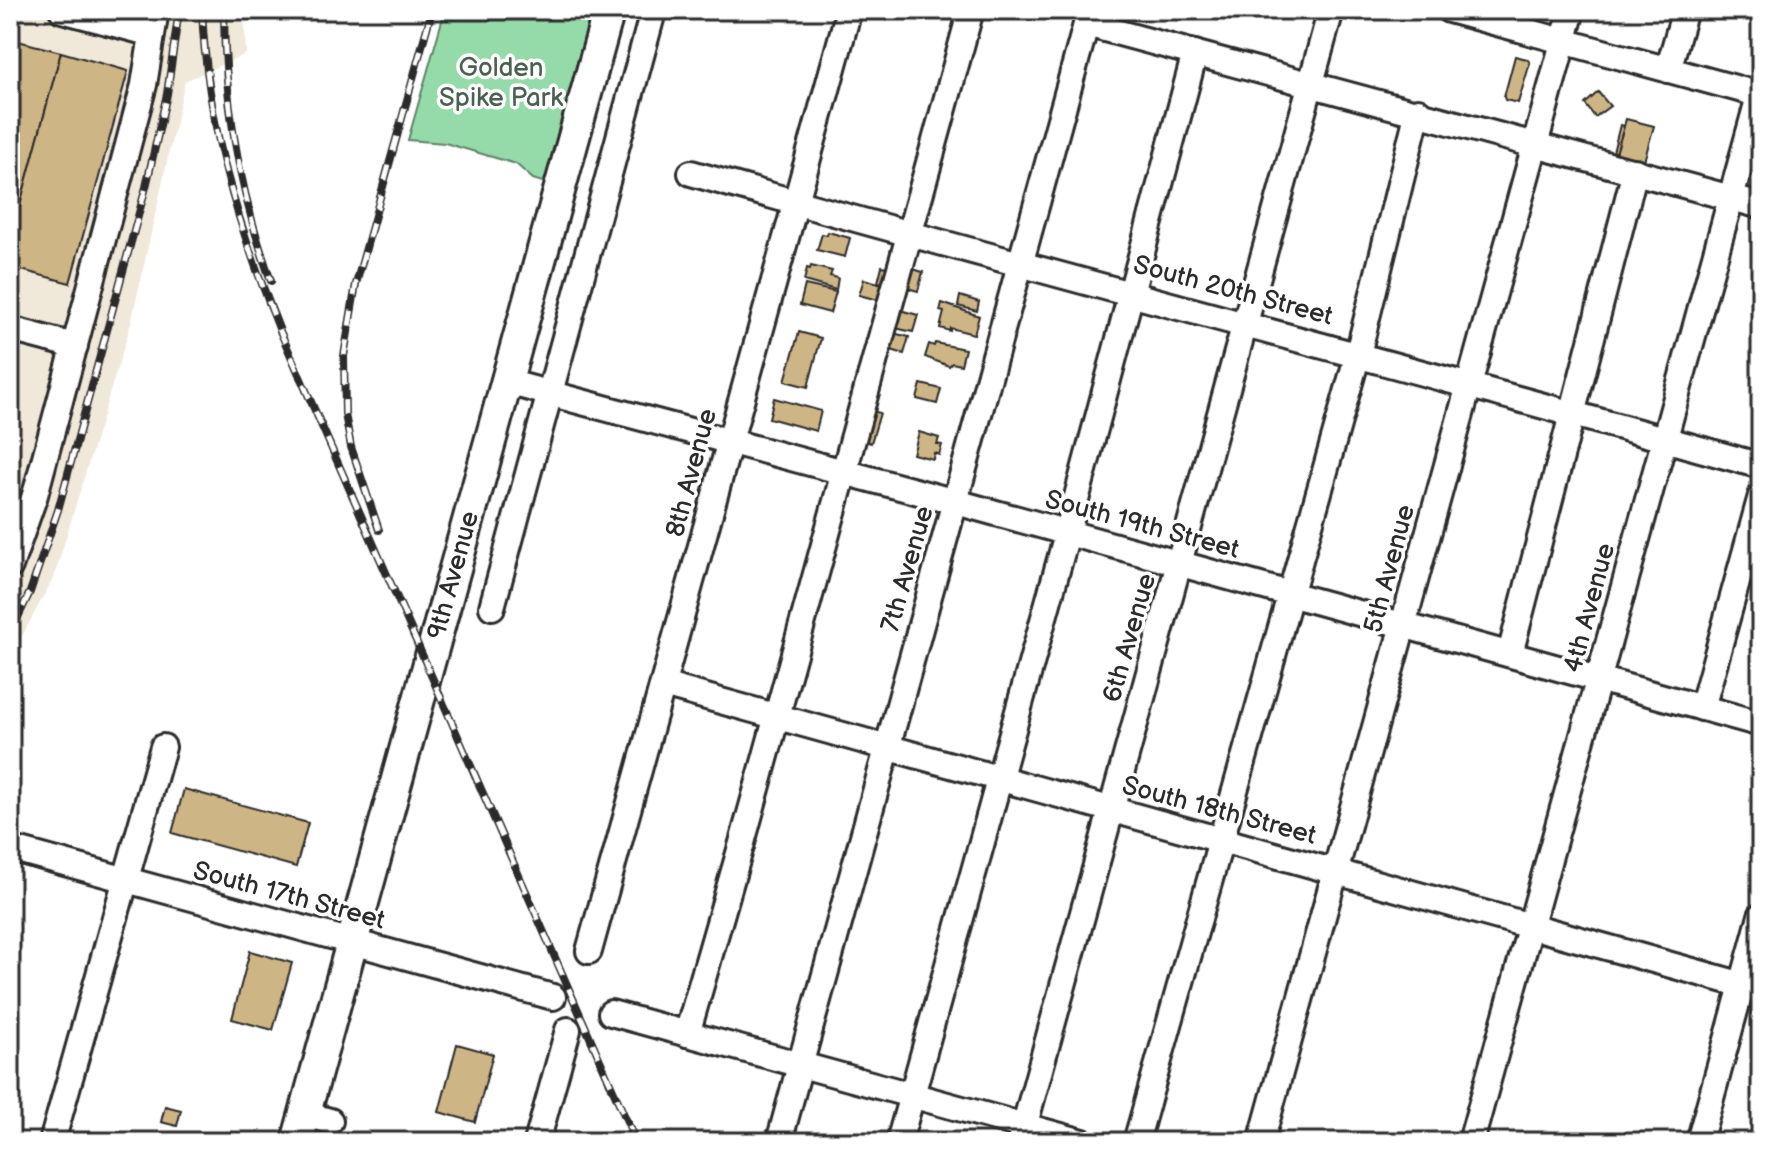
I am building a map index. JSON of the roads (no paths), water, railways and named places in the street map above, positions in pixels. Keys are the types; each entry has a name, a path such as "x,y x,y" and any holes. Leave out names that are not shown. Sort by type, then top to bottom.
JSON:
{"main road":[{"name":"9th Avenue","path":"311,1126 352,942 609,10"}],"street":[{"path":"10,566 35,495 75,346 144,85 154,22 62,10"},
{"path":"492,607 651,19 649,10"},
{"name":"8th Avenue","path":"589,951 849,10"},
{"path":"687,1034 971,10"},
{"name":"6th Avenue","path":"1022,1134 1331,10"},
{"path":"1451,10 1760,93"},
{"name":"5th Avenue","path":"1261,1142 1572,10"},
{"path":"1668,70 1685,10"},
{"path":"1088,17 1195,53 1761,206"},
{"name":"7th Avenue","path":"779,1142 1088,17"},
{"path":"899,1142 1067,534 1195,53"},
{"name":"4th Avenue","path":"1471,1142 1760,93"},
{"path":"1136,1142 1358,354 1418,111"},
{"path":"1510,654 1635,171"},
{"name":"South 20th Street","path":"691,173 1761,466"},
{"path":"10,329 75,346"},
{"name":"South 19th Street","path":"507,382 1761,724"},
{"path":"1702,708 1761,496"},
{"name":"South 18th Street","path":"663,685 1752,987"},
{"path":"52,1142 163,747"},
{"name":"South 17th Street","path":"10,848 553,997"},
{"path":"1699,1142 1752,987 1761,916"},
{"path":"611,1013 912,1095 1022,1134 1083,1142"},
{"path":"537,1142 568,1030"}],"railway":[{"path":"10,634 30,592 58,510 146,187 167,94 179,10"},
{"path":"202,10 210,94 227,174 250,252 280,331 636,1142"},
{"path":"224,10 227,79 236,147 251,215 271,281"},
{"path":"379,530 351,447 345,414 344,356 356,284 432,10"}],"park label":[{"name":"Golden Spike Park","path":"501,83"}]}
